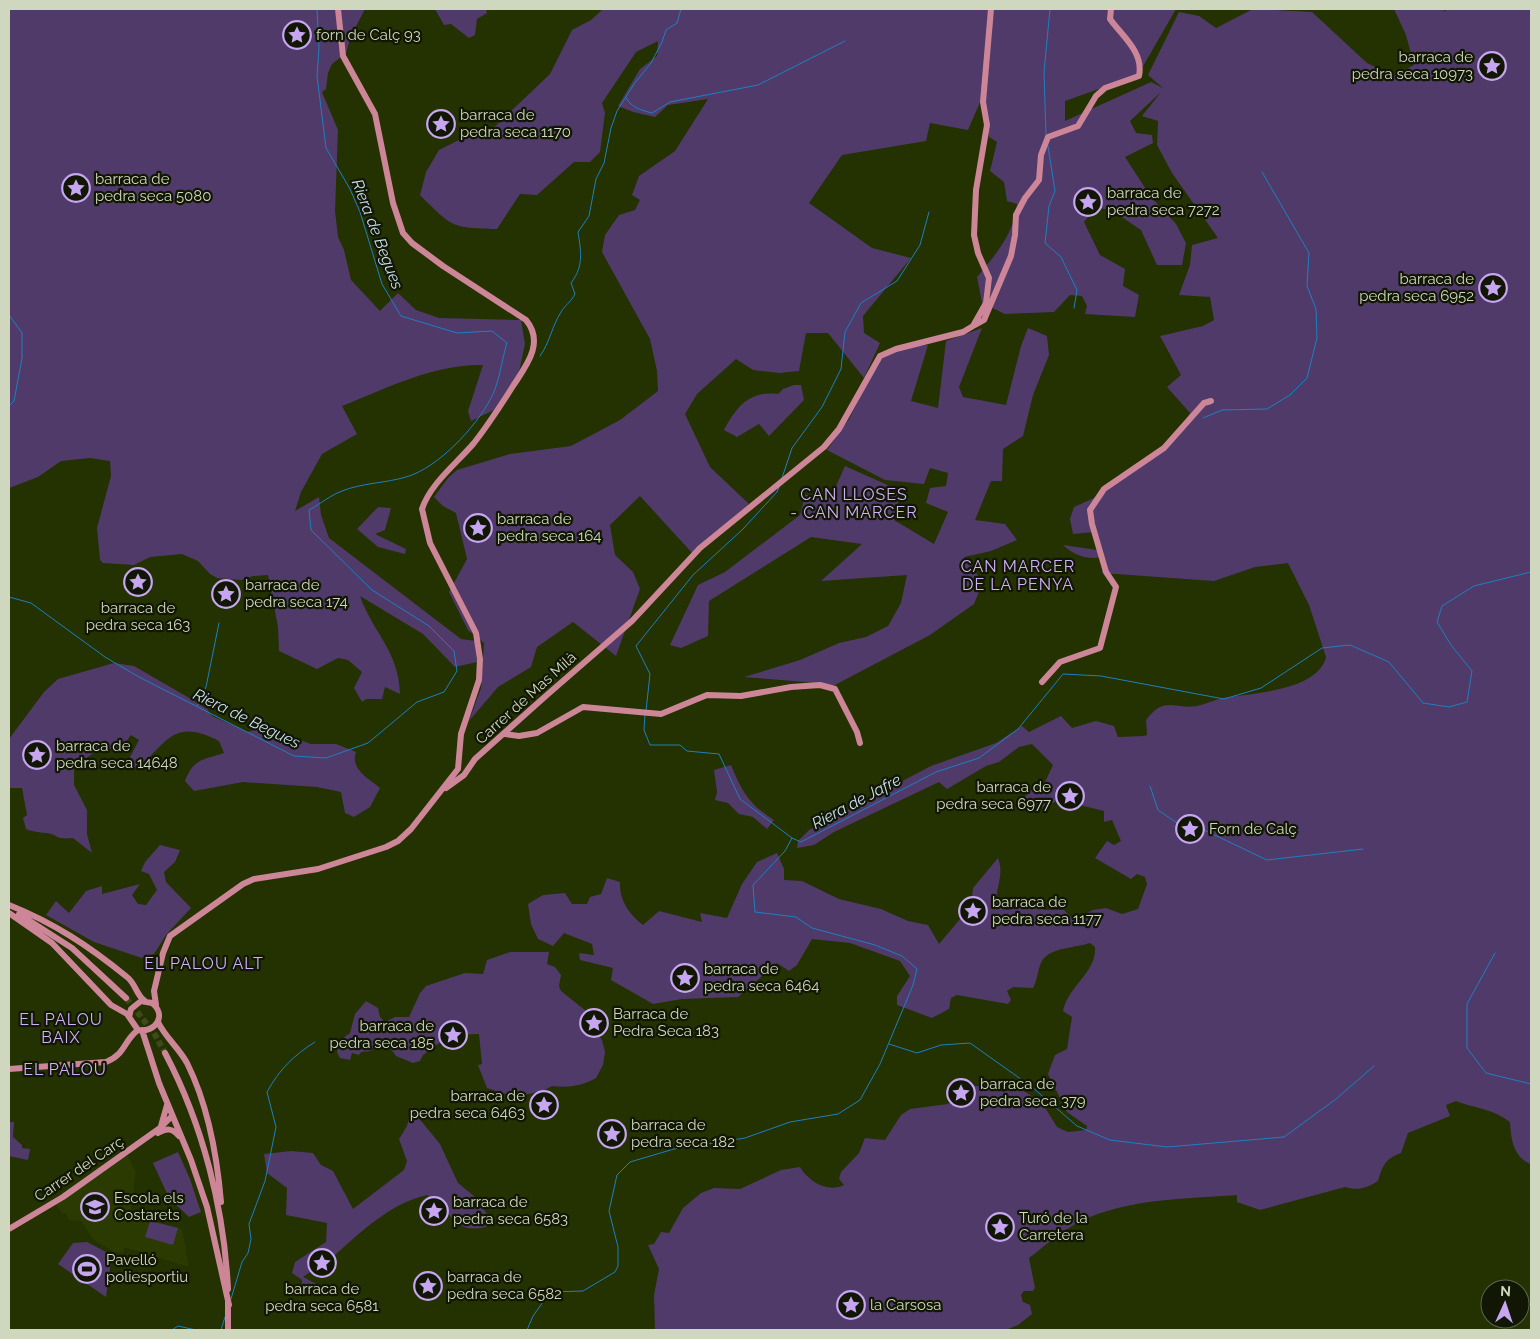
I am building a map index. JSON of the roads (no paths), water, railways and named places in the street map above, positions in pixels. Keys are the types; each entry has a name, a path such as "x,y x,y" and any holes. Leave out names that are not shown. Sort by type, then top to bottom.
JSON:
{"street":[{"path":"130,1038 130,1020 134,1005 147,1001 154,991 163,953 170,936 227,894 250,880 308,872 386,847 404,836 458,769 461,734 479,680 480,659 476,633 430,543 422,509 426,498 493,418 531,357 535,345 533,330 526,320 449,270 412,243 404,233 393,203 375,114 343,56 338,9"},
{"path":"974,326 986,303 989,282 974,236 976,190 988,125 983,102 991,9"},
{"path":"974,326 984,320 1011,256 1016,215 1025,198 1039,180 1041,156 1048,137 1078,126 1096,96 1105,88 1138,78 1140,74 1136,54 1128,38 1110,19 1111,9"},
{"name":"Carrer de Mas Milà","path":"437,795 464,775 475,759 632,621 700,548 824,447 839,429 872,366 880,356 896,349 950,337 974,326"},
{"path":"1042,682 1060,662 1100,648 1116,587 1106,572 1090,517 1092,506 1104,489 1164,448 1204,403 1211,401"},
{"path":"505,734 519,736 537,733 583,707 661,714 707,695 741,696 791,687 820,685 835,689 847,716 857,732 860,743"},
{"path":"9,905 38,916 77,938 128,977 138,994 158,1013 186,1063 207,1119 221,1200 219,1210"},
{"path":"9,909 41,926 72,948 126,998"},
{"path":"9,913 52,943 111,1005 140,1030 148,1044 167,1104 207,1207 228,1305 228,1330"},
{"path":"148,1044 151,1029 158,1013 154,991"},
{"path":"9,1069 106,1062 120,1055 130,1038 140,1030 151,1029"},
{"path":"165,1053 193,1116 219,1210 226,1251 228,1305"},
{"path":"160,1128 165,1119 167,1104"},
{"name":"Carrer del Carç","path":"9,1229 55,1202 160,1128 172,1116"},
{"name":"Carrer del Carç","path":"137,1144 168,1129 174,1130 182,1141"}],"waterway":[{"name":"Riera de Begues","path":"9,597 31,603 105,657 139,677 294,756 326,758 368,743 417,702 444,692 457,671 454,651 429,626 372,590 311,530 309,510 342,491 406,477 431,465 443,456 476,421 491,398 507,343 492,331 457,333 401,316 382,284 360,212 350,189 326,148 317,76 319,48 317,9"},
{"path":"540,356 558,317 575,294 571,283 580,265 581,252 578,232 589,216 596,179 604,163 611,128 617,111 634,84 651,63 666,30 677,23 681,9"},
{"path":"1046,135 1044,72 1050,9"},
{"path":"626,98 634,106 652,113 670,102 758,85 845,41"},
{"path":"1048,146 1055,191 1049,206 1045,243 1061,257 1077,290 1074,308"},
{"path":"1203,418 1222,410 1267,409 1290,395 1307,378 1317,338 1316,309 1307,286 1309,253 1262,172"},
{"path":"782,478 792,448 822,407 841,369 845,332 861,303 897,281 920,245 929,212"},
{"path":"9,315 22,333 22,358 14,401 9,406"},
{"path":"646,711 650,674 636,646 693,575 743,529 777,492 779,487"},
{"name":"Riera de Jafre","path":"527,1330 533,1316 550,1292 583,1291 615,1272 618,1266 618,1247 609,1211 617,1175 630,1162 674,1149 745,1138 790,1122 838,1114 860,1100 880,1064 913,985 917,969 902,956 875,945 812,928 796,917 755,912 753,885 785,851 792,838 801,842 936,772 979,758 1018,729 1063,674 1101,676 1224,699 1261,688 1322,648 1350,645 1389,662 1423,703 1449,707 1467,702 1472,671 1451,645 1437,622 1442,606 1474,586 1531,572"},
{"path":"197,706 206,687 219,623"},
{"path":"645,715 644,730 650,745 680,745 687,751 719,754 740,799 792,838"},
{"path":"1150,786 1158,810 1177,823 1202,829 1267,860 1363,849"},
{"path":"1495,953 1467,1004 1467,1048 1486,1073 1531,1084"},
{"path":"231,1299 242,1262 248,1253 251,1239 249,1224 265,1181 276,1127 267,1092 288,1064 300,1052 315,1042"},
{"path":"889,1044 917,1053 941,1045 970,1043 1032,1087 1077,1126 1110,1140 1167,1147 1284,1137 1336,1099 1374,1066"},
{"path":"221,1330 225,1317"},
{"path":"172,1330 178,1326 196,1330"}],"tunnel":[{"path":"126,998 154,1033 165,1053"}],"place":[{"name":"forn de Calç 93","path":"297,35"},
{"name":"barraca de pedra seca 10973","path":"1492,66"},
{"name":"barraca de pedra seca 1170","path":"441,124"},
{"name":"barraca de pedra seca 5080","path":"76,188"},
{"name":"barraca de pedra seca 7272","path":"1088,202"},
{"name":"barraca de pedra seca 6952","path":"1493,288"},
{"name":"barraca de pedra seca 164","path":"478,528"},
{"name":"barraca de pedra seca 163","path":"138,582"},
{"name":"barraca de pedra seca 174","path":"226,594"},
{"name":"barraca de pedra seca 14648","path":"37,755"},
{"name":"barraca de pedra seca 6977","path":"1070,796"},
{"name":"Forn de Calç","path":"1190,829"},
{"name":"barraca de pedra seca 1177","path":"973,911"},
{"name":"barraca de pedra seca 6464","path":"685,978"},
{"name":"Barraca de Pedra Seca 183","path":"594,1023"},
{"name":"barraca de pedra seca 185","path":"453,1035"},
{"name":"barraca de pedra seca 379","path":"961,1093"},
{"name":"barraca de pedra seca 6463","path":"544,1105"},
{"name":"barraca de pedra seca 182","path":"612,1134"},
{"name":"Escola els Costarets","path":"95,1207"},
{"name":"barraca de pedra seca 6583","path":"434,1211"},
{"name":"Turó de la Carretera","path":"1000,1227"},
{"name":"barraca de pedra seca 6581","path":"322,1263"},
{"name":"Pavelló poliesportiu","path":"87,1269"},
{"name":"barraca de pedra seca 6582","path":"428,1286"},
{"name":"la Carsosa","path":"851,1305"}],"district":[{"name":"CAN LLOSES - CAN MARCER","path":"854,503"},
{"name":"CAN MARCER DE LA PENYA","path":"1018,575"},
{"name":"EL PALOU ALT","path":"204,963"},
{"name":"EL PALOU BAIX","path":"61,1028"},
{"name":"EL PALOU","path":"65,1069"}]}
